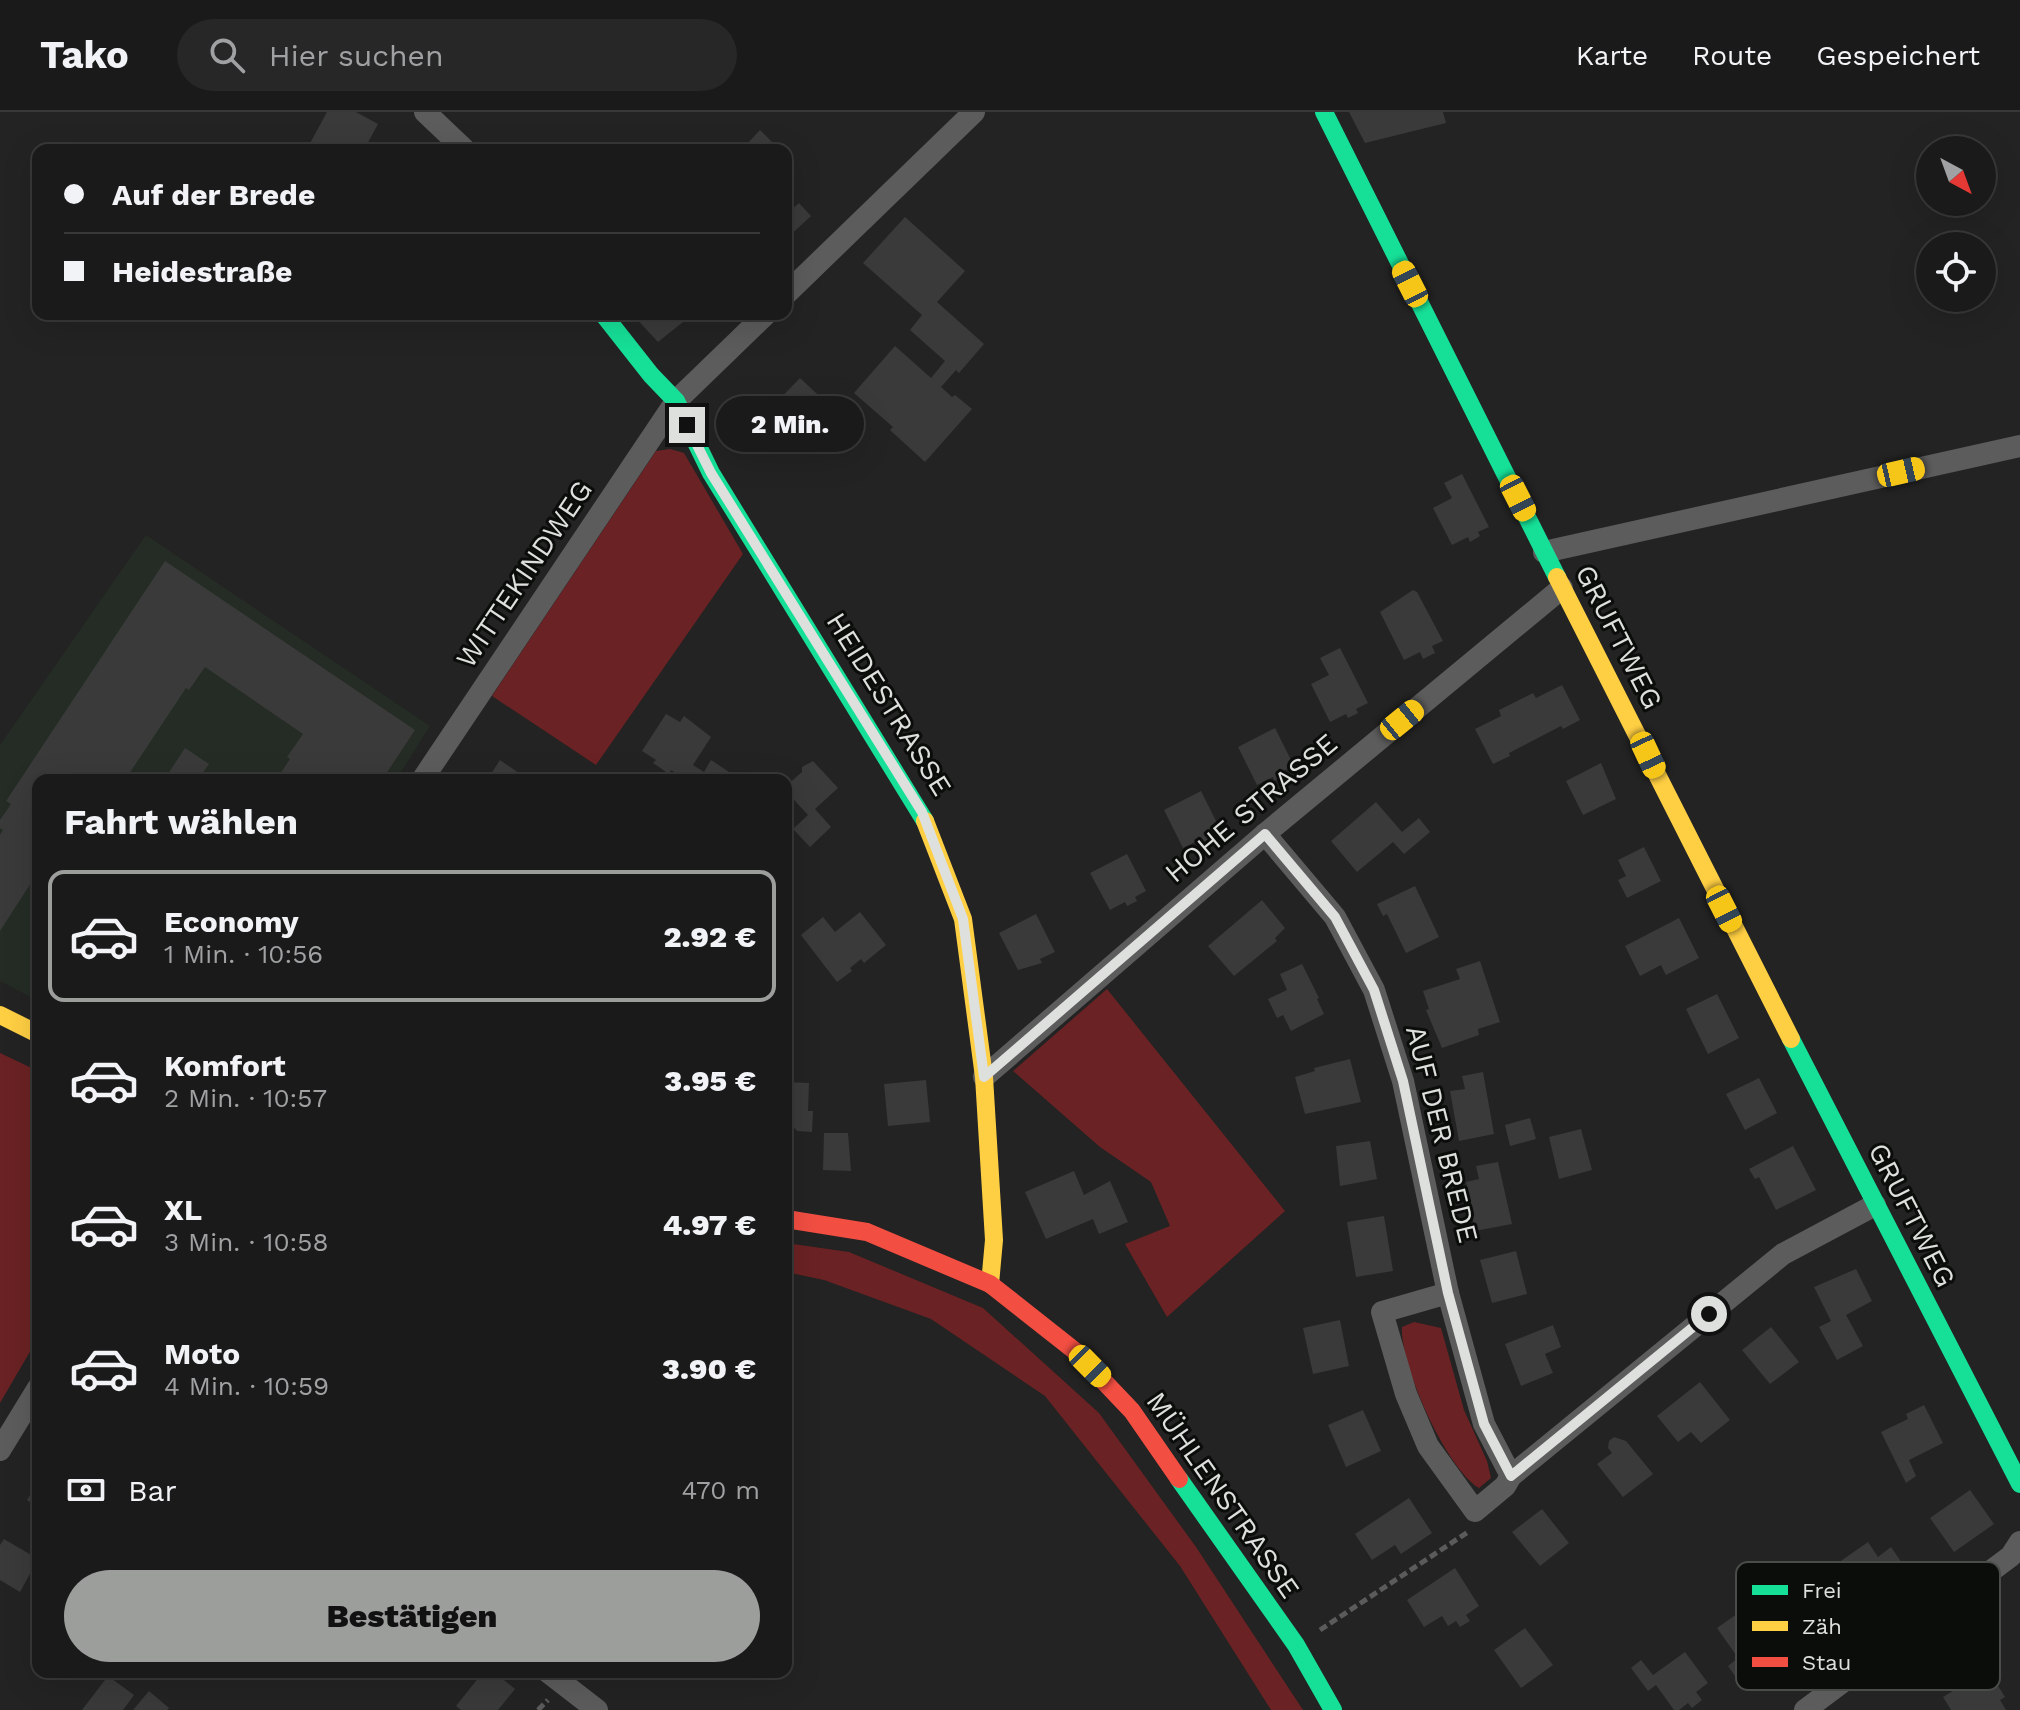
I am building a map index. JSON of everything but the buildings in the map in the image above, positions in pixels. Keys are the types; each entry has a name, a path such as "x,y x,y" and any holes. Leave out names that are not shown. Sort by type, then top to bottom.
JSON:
{"street":[{"path":"425,112 459,144"},
{"path":"792,288 974,112"},
{"name":"GRUFTWEG","path":"1324,112 1562,588 2020,1484"},
{"name":"HEIDESTRASSE","path":"608,320 676,401 711,473 922,812 963,919 984,1077 994,1240 990,1284"},
{"path":"676,401 760,320"},
{"name":"WITTEKINDWEG","path":"426,774 676,401"},
{"path":"1544,552 2020,446"},
{"name":"HOHE STRASSE","path":"984,1077 1265,834 1562,588"},
{"name":"AUF DER BREDE","path":"1265,834 1335,917 1374,990 1403,1081 1448,1293 1484,1424 1511,1476"},
{"path":"0,1015 32,1031"},
{"path":"1448,1293 1382,1312 1406,1394 1428,1446 1475,1511 1505,1486 1511,1476 1783,1254 1875,1205"},
{"name":"MÜHLENSTRASSE","path":"792,1220 867,1232 990,1284 1075,1351 1132,1411 1296,1645 1333,1710"},
{"path":"0,1450 32,1398"},
{"path":"2000,1568 2017,1556"},
{"path":"556,1678 597,1710"},
{"path":"1805,1710 1833,1690"}],"path":[{"path":"1296,1645 1467,1535 1475,1511"}],"shaded area":[{"path":"670,449 684,453 743,554 596,765 492,696 656,451"},
{"path":"146,535 430,726 400,774 32,774 32,998 0,981 0,745"},
{"path":"1107,989 1285,1211 1167,1317 1125,1244 1170,1226 1151,1182 1100,1147 1013,1071"},
{"path":"0,1053 32,1068 32,1348 0,1403"},
{"path":"792,1244 849,1252 983,1308 1099,1413 1196,1547 1303,1710 1271,1710 1180,1566 1045,1396 931,1319 824,1280 792,1273"},
{"path":"1414,1322 1441,1328 1464,1410 1487,1461 1491,1478 1479,1488 1453,1460 1417,1389 1403,1344 1402,1327"}],"traffic: fast":[{"path":"1324,112 1557,577"},
{"path":"608,320 676,401 711,473 925,821"},
{"path":"1791,1039 2020,1484"},
{"path":"1179,1479 1296,1645 1333,1710"}],"traffic: slow":[{"path":"1557,577 1791,1039"},
{"path":"925,821 963,919 984,1077 994,1240 990,1284"},
{"path":"0,1015 32,1031"}],"traffic: jam":[{"path":"792,1220 867,1232 990,1284 1075,1351 1132,1411 1179,1479"}],"route":[{"path":"687,425 711,473 922,812 963,919 984,1077 1265,834 1335,917 1374,990 1403,1081 1448,1293 1484,1424 1511,1476 1709,1314"}]}
